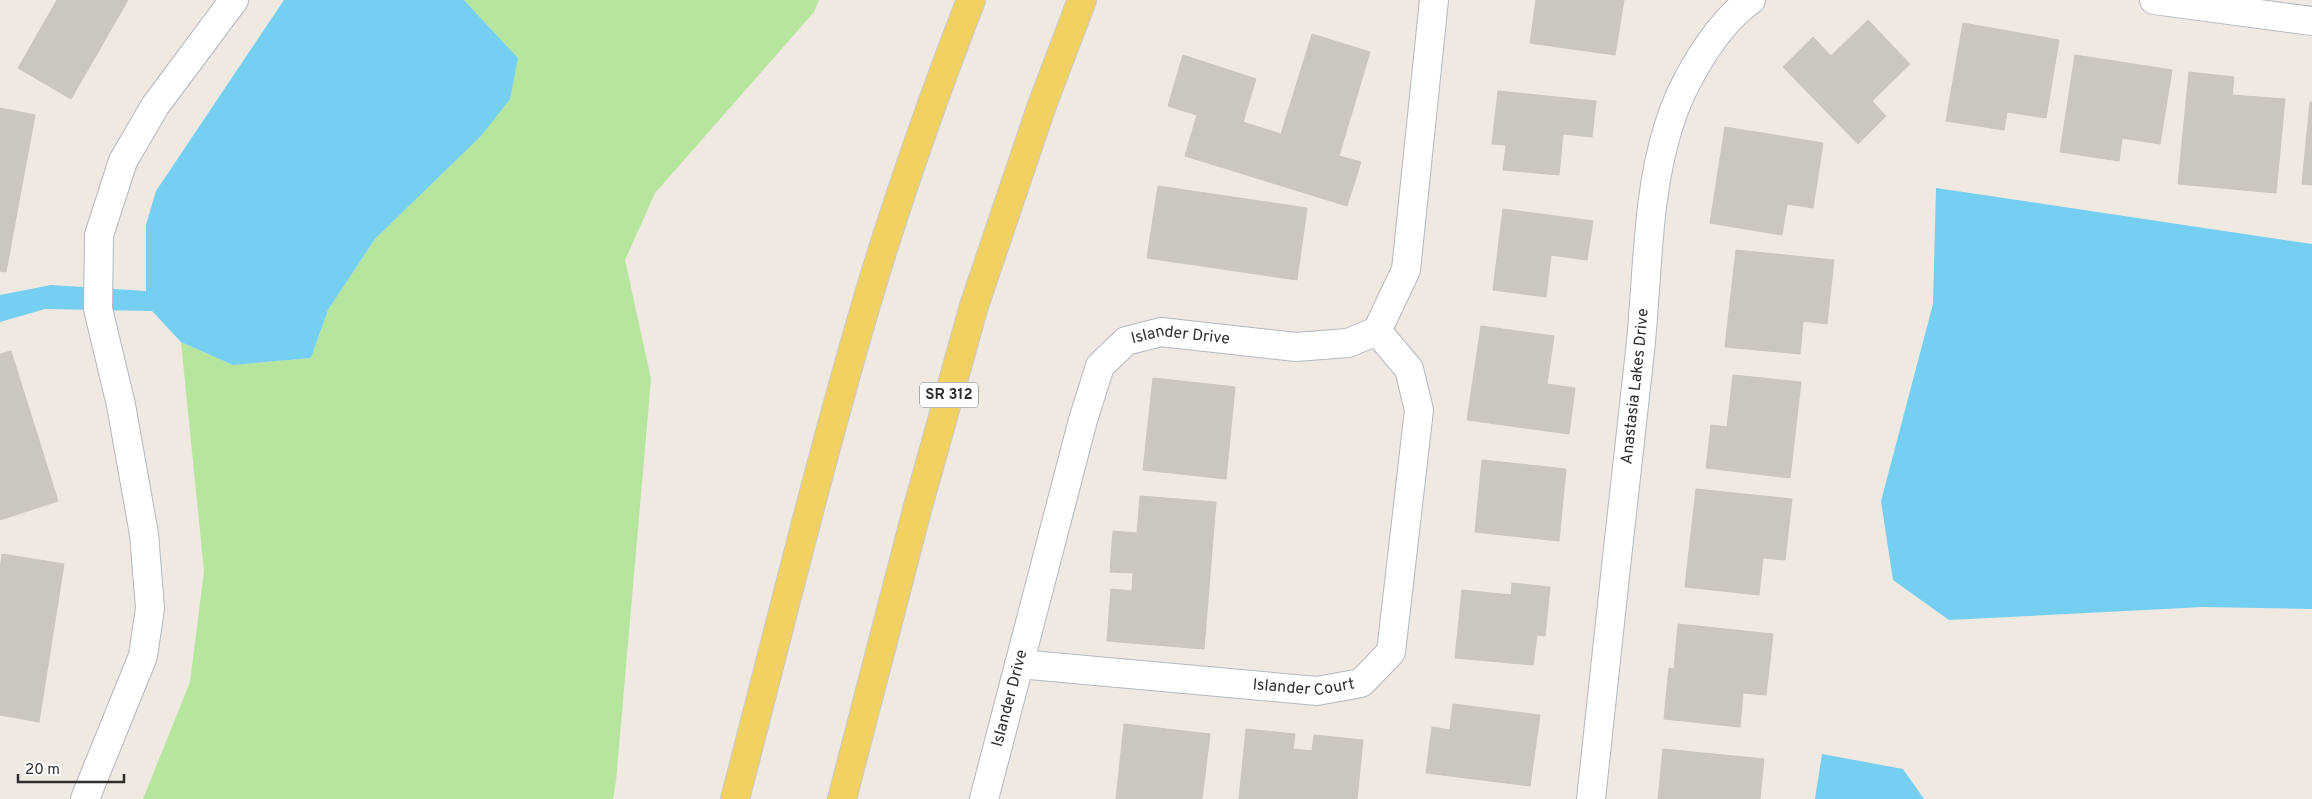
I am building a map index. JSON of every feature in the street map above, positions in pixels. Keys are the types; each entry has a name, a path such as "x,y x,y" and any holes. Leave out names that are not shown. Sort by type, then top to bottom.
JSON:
{"main road":[{"path":"735,799 817,481 874,281 934,97 971,0"},
{"name":"SR 312","path":"842,799 917,510 974,306 1040,108 1082,0"}],"street":[{"path":"85,799 143,656 150,608 144,534 121,405 98,299 99,236 122,161 155,106 234,0"},
{"path":"1377,331 1406,270 1434,0"},
{"name":"Anastasia Lakes Drive","path":"1591,799 1642,330 1655,180 1668,126 1684,88 1701,58 1737,10 1751,0"},
{"path":"2154,0 2312,21"},
{"name":"Islander Drive","path":"984,799 1083,420 1100,366 1126,342 1161,332 1296,347 1348,342 1377,331"},
{"name":"Islander Court","path":"1019,664 1317,691 1361,683 1391,652 1419,410 1409,369 1377,331"}],"green space":[{"path":"464,0 819,0 814,12 655,193 625,260 651,379 613,799 143,799 190,682 204,571 181,342 233,365 311,358 328,310 375,239 481,136 518,58"}],"water":[{"path":"284,0 464,0 518,58 510,99 481,136 375,239 328,310 311,358 233,365 181,342 152,311 45,309 0,322 0,295 51,285 146,291 146,225 156,191"},
{"path":"1936,188 2312,244 2312,609 2203,607 1949,620 1893,580 1881,501 1933,304"},
{"path":"1822,754 1903,769 1924,799 1815,799"}],"building":[{"path":"57,0 128,0 71,99 18,68"},
{"path":"1536,0 1624,0 1615,55 1530,43"},
{"path":"1868,20 1910,64 1872,101 1886,116 1858,144 1783,67 1813,37 1831,56"},
{"path":"1963,23 2059,40 2046,118 2007,112 2004,130 1946,121"},
{"path":"1312,34 1370,52 1339,156 1361,162 1347,206 1185,156 1197,115 1168,106 1183,55 1256,79 1243,122 1281,134"},
{"path":"2075,55 2172,70 2160,144 2122,138 2119,161 2060,152"},
{"path":"2189,72 2234,77 2232,95 2285,99 2276,193 2178,184"},
{"path":"1498,91 1596,101 1592,137 1563,134 1559,175 1503,170 1506,145 1492,144"},
{"path":"2310,102 2312,102 2312,185 2302,184"},
{"path":"0,108 35,115 6,272 0,271"},
{"path":"1725,127 1823,143 1813,208 1787,204 1782,235 1710,223"},
{"path":"1158,186 1307,208 1297,280 1147,258"},
{"path":"1503,209 1593,221 1587,260 1551,255 1546,297 1493,290"},
{"path":"1736,250 1834,260 1827,324 1803,321 1800,354 1725,347"},
{"path":"1481,326 1554,336 1547,384 1575,388 1569,434 1467,420"},
{"path":"11,351 58,501 0,520 0,354"},
{"path":"1733,375 1801,382 1790,478 1706,468 1711,425 1727,427"},
{"path":"1153,378 1235,387 1226,479 1143,470"},
{"path":"1482,460 1566,469 1559,541 1475,532"},
{"path":"1696,489 1792,499 1785,560 1763,558 1759,595 1685,587"},
{"path":"1140,496 1216,502 1204,649 1107,641 1111,589 1132,591 1133,573 1110,572 1113,531 1137,533"},
{"path":"2,554 64,564 39,722 0,715 0,569"},
{"path":"1512,583 1550,587 1545,636 1537,635 1533,665 1455,658 1462,590 1511,595"},
{"path":"1678,624 1773,634 1766,695 1743,693 1740,727 1664,719 1669,668 1674,669"},
{"path":"1453,704 1540,715 1530,786 1426,773 1432,727 1450,730"},
{"path":"1124,724 1210,734 1202,799 1116,799"},
{"path":"1246,729 1295,734 1293,749 1312,751 1314,735 1363,740 1357,799 1239,799"},
{"path":"1663,749 1764,759 1760,799 1658,799"}]}
